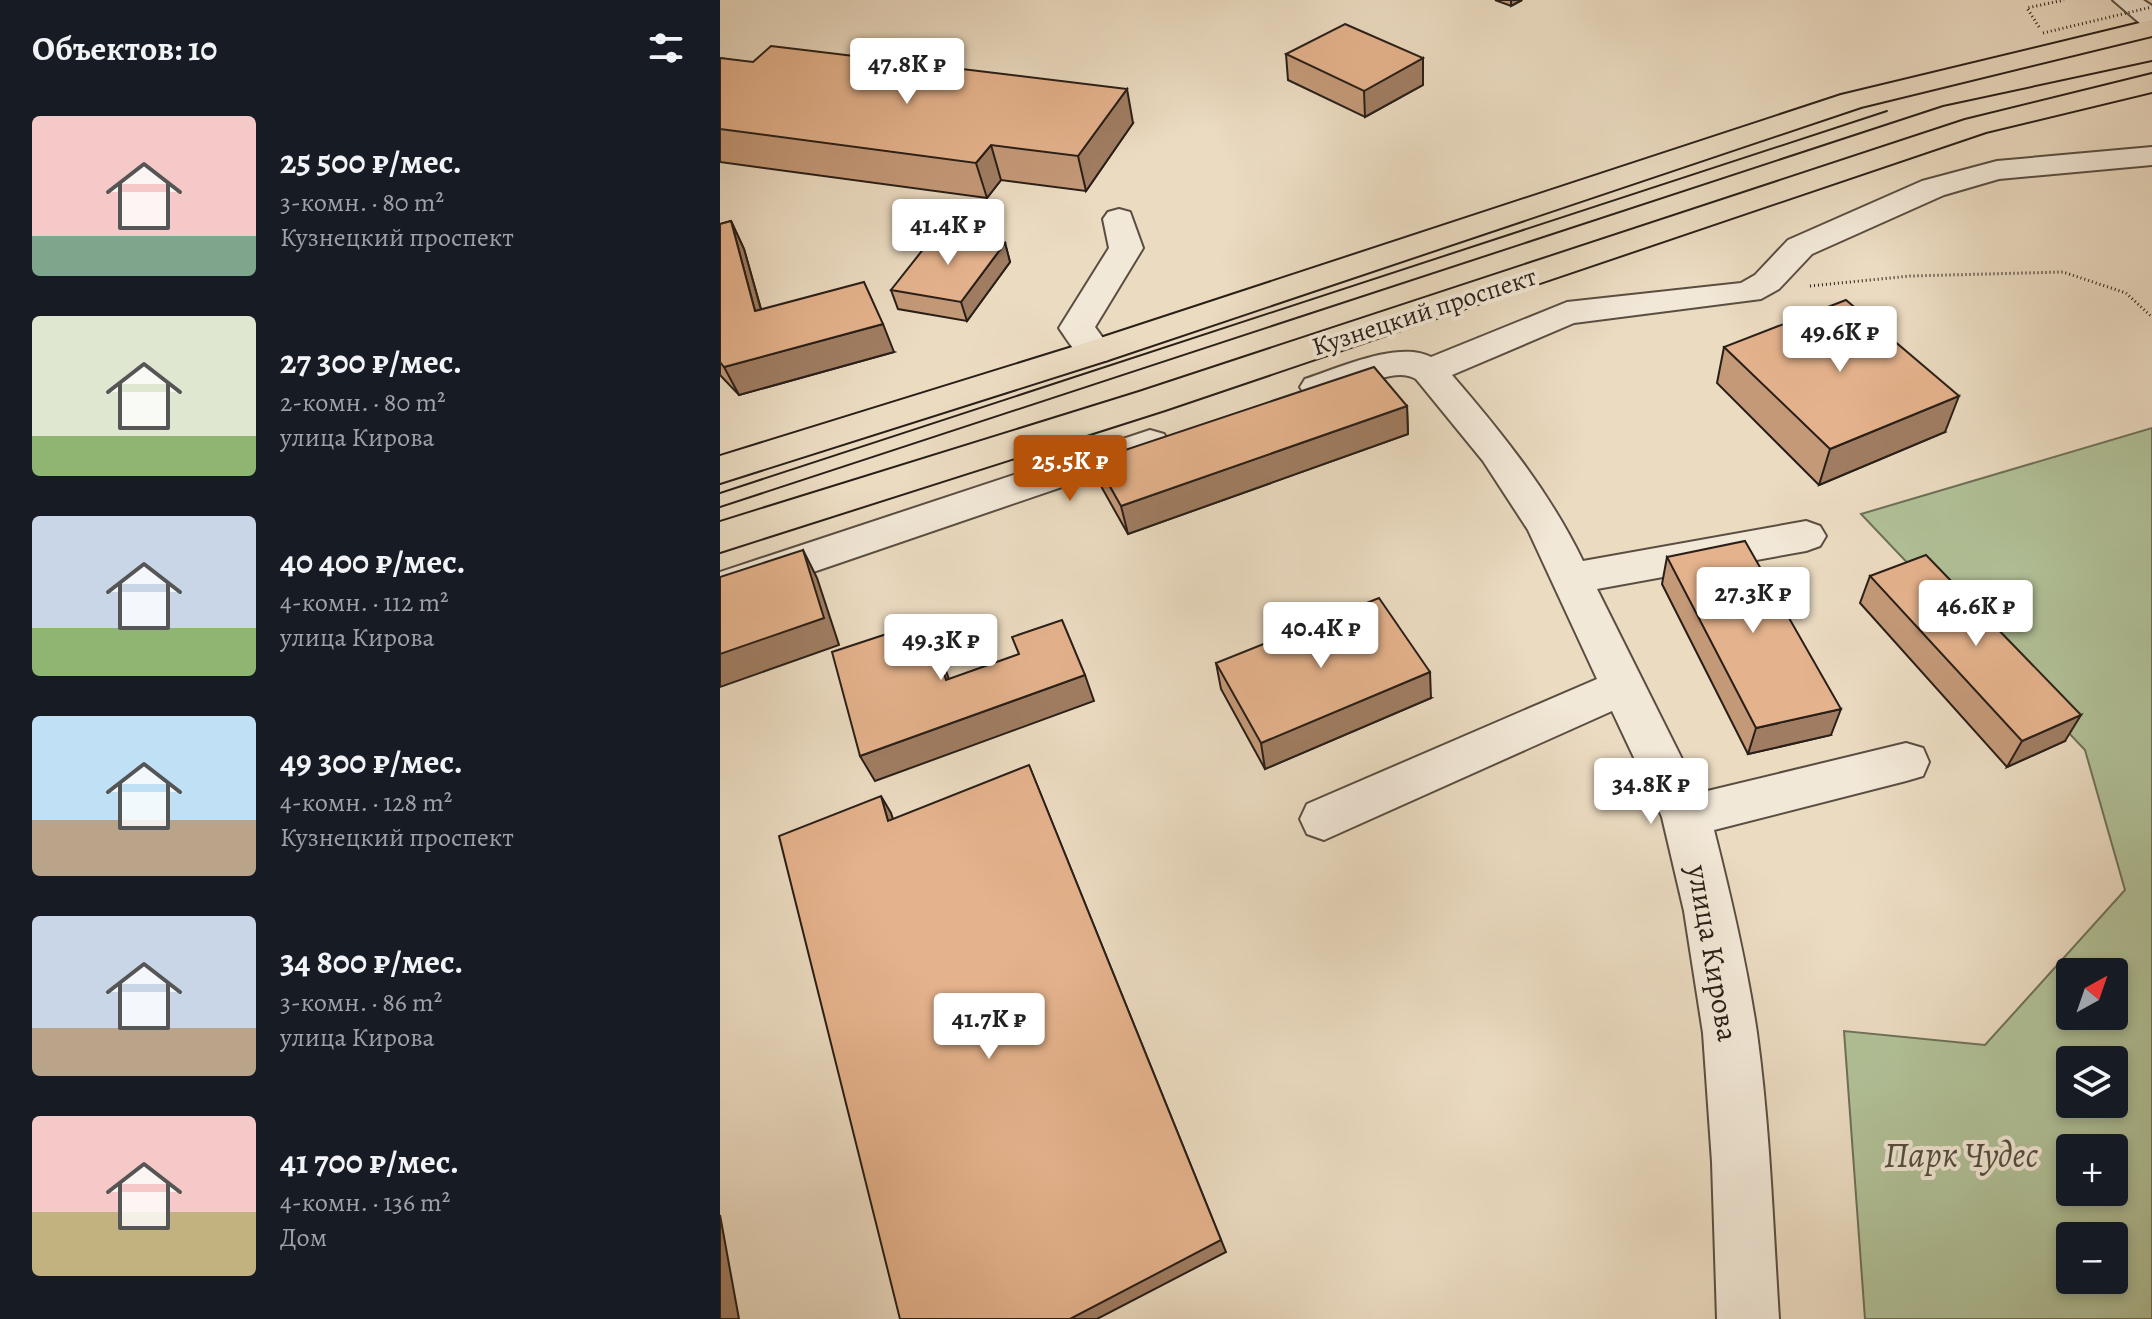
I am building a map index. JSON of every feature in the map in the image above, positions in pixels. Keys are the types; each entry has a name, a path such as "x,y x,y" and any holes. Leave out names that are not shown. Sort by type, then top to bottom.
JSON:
{"main road":[{"path":"720,470 1095,352 1851,101 2056,41 2152,28"},
{"name":"Кузнецкий проспект","path":"720,537 1182,391 1976,126 2140,86"}],"street":[{"path":"2126,0 2152,19"},
{"path":"1429,371 1567,313 1749,292 1767,282 1800,247 1933,188 1997,170 2152,156"},
{"path":"1095,352 1077,328 1126,248 1119,219"},
{"name":"Кузнецкий проспект","path":"1289,397 1385,366 1414,362 1429,371"},
{"name":"улица Кирова","path":"1429,371 1497,452 1546,526 1686,817 1709,911 1730,1033 1741,1162 1748,1319"},
{"path":"720,588 1185,432"},
{"path":"1573,578 1806,536"},
{"path":"1324,819 1625,686"},
{"path":"1686,817 1906,762"}],"path":[{"path":"2064,0 2027,8 2056,41 2152,7"},
{"path":"1749,292 1910,276 2063,272 2126,293 2152,317"}],"green space":[{"name":"Парк Чудес","path":"2152,428 2152,1319 1865,1319 1844,1031 1985,1045 2056,966 2056,1030 2128,1030 2128,958 2064,958 2125,890 2085,750 1861,514"}],"building":[{"path":"1345,24 1423,58 1364,91 1286,54"},
{"path":"771,46 1127,89 1078,156 991,145 976,163 720,129 720,58 753,62"},
{"path":"731,221 755,311 864,282 883,324 724,367 720,362 720,224"},
{"path":"936,233 1005,243 961,302 891,290"},
{"path":"1846,300 1959,396 1830,449 1724,347"},
{"path":"1374,367 1407,406 1121,506 1095,460"},
{"path":"1745,541 1841,709 1756,728 1667,557"},
{"path":"803,550 824,618 720,654 720,577"},
{"path":"1926,555 2081,715 2022,741 1870,576"},
{"path":"1379,598 1430,672 1261,743 1216,663"},
{"path":"1062,620 1085,675 860,756 832,652 926,621 946,680 1019,654 1012,637"},
{"path":"1029,765 1221,1240 1070,1319 900,1319 779,836 881,796 888,821"}],"tram line":[{"path":"720,507 1943,106 2152,61"},
{"path":"720,493 1887,111"}]}
